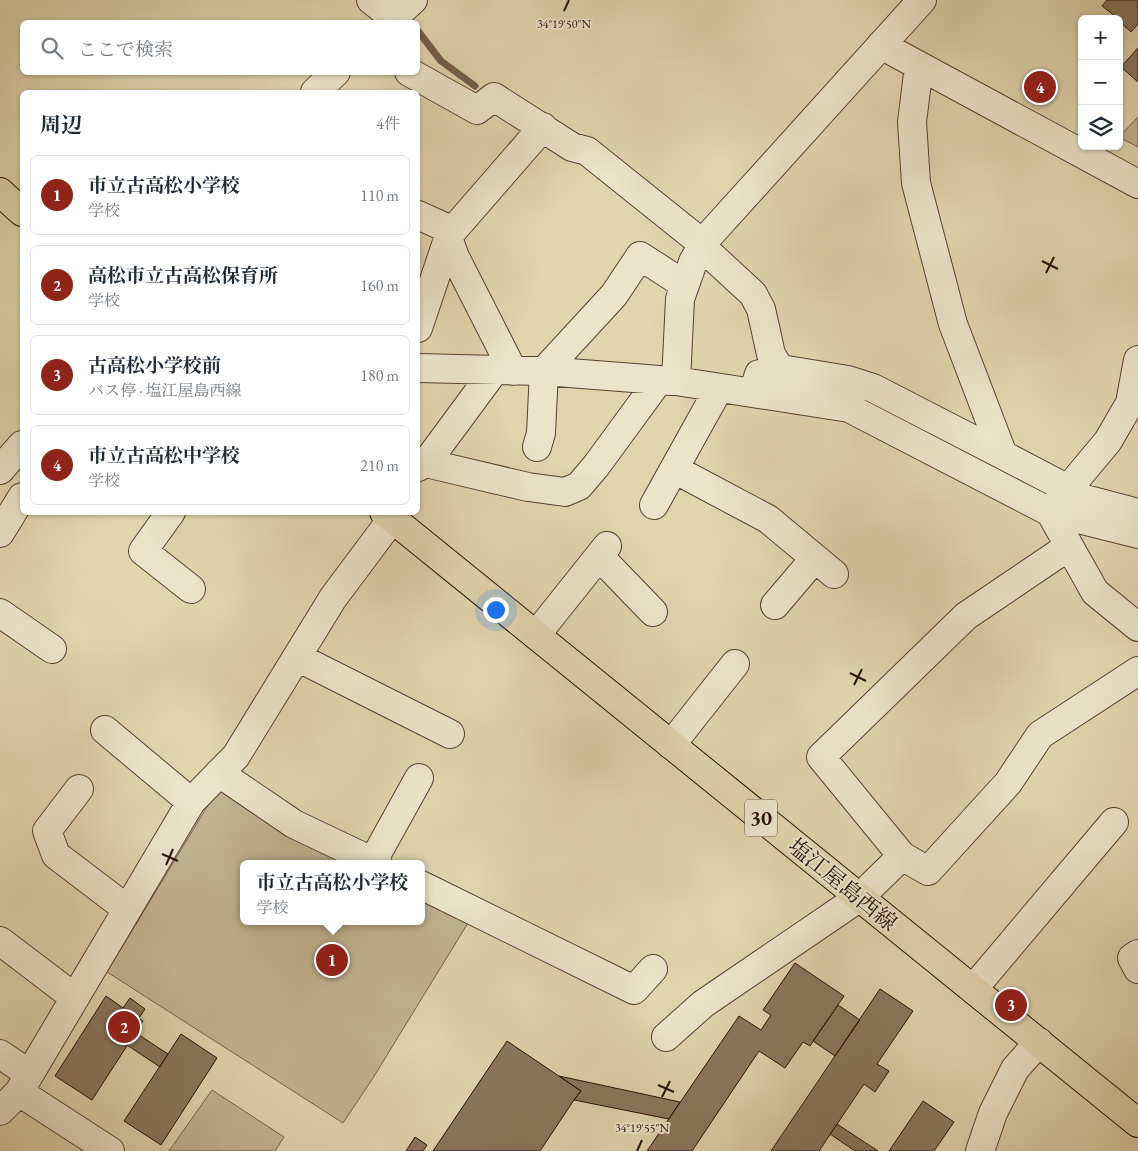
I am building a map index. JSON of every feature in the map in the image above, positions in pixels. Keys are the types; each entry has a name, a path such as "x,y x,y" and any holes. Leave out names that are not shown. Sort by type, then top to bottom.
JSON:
{"main road":[{"path":"0,192 20,210"},
{"name":"塩江屋島西線","path":"388,515 1138,1123"}],"street":[{"path":"371,0 399,14"},
{"path":"504,371 422,465 528,488 565,492 579,486 668,381 680,299 695,259 881,45 908,6"},
{"path":"881,45 1138,184"},
{"path":"919,66 912,122 916,183 953,324 1003,455"},
{"path":"317,90 333,75"},
{"path":"414,75 477,110 494,97 572,147 587,150 695,259 741,301 748,315 764,378"},
{"path":"449,236 543,127"},
{"path":"420,216 451,230 420,322"},
{"path":"449,236 454,257 504,371"},
{"path":"537,448 541,432 544,371 614,295 640,256 695,259"},
{"path":"1059,500 1108,441 1130,403 1138,360"},
{"path":"420,368 544,371 668,381 720,388 764,378 848,380 873,388 1003,455 1059,500 1068,547 1095,592 1138,627"},
{"path":"764,378 849,408 1138,534"},
{"path":"654,504 720,388"},
{"path":"0,470 20,447"},
{"path":"674,469 768,518 824,566 775,605"},
{"path":"1059,500 1085,499 1138,513"},
{"path":"0,533 20,500"},
{"path":"169,515 143,551 191,589"},
{"path":"10,1099 75,998 191,802 236,756 333,598 388,515"},
{"path":"1068,547 966,616 821,757 902,856 928,871 1008,783 1040,735 1138,671"},
{"path":"536,635 603,551 653,612"},
{"path":"0,613 52,649"},
{"path":"297,657 450,734"},
{"path":"671,745 735,664"},
{"path":"105,730 191,802"},
{"path":"219,773 294,824 370,860"},
{"path":"378,860 419,778"},
{"path":"79,789 47,831 56,854 127,909"},
{"path":"973,989 1114,822"},
{"path":"666,1037 703,1004 860,897 902,856"},
{"path":"425,887 634,990 654,969"},
{"path":"0,941 75,998"},
{"path":"1138,954 1132,958 1138,969"},
{"path":"980,1151 993,1113 1015,1069 1038,1042"},
{"path":"0,1054 10,1099 110,1151"}],"shaded area":[{"path":"1138,117 1138,147 1123,139 1123,133"},
{"path":"219,787 340,860 240,860 240,925 425,925 425,902 468,923 373,1078 343,1123 107,972"},
{"path":"212,1090 284,1137 275,1151 169,1151"}],"building":[{"path":"1107,0 1138,0 1138,24 1131,32 1123,25 1123,15 1114,15 1102,6"},
{"path":"1138,48 1138,82 1123,69 1123,65"},
{"path":"795,963 844,996 810,1046 803,1042 785,1068 759,1051 692,1151 647,1151 739,1016 761,1030 771,1015 763,1010"},
{"path":"880,989 913,1011 877,1064 889,1071 875,1092 864,1084 819,1151 771,1151"},
{"path":"106,996 123,1008 130,998 145,1009 139,1018 143,1021 92,1100 55,1076"},
{"path":"838,1005 860,1020 835,1056 813,1041"},
{"path":"136,1033 168,1054 160,1067 127,1045"},
{"path":"181,1034 217,1058 161,1145 124,1121"},
{"path":"507,1041 581,1091 540,1151 433,1151"},
{"path":"559,1076 680,1102 669,1119 574,1100 581,1091"},
{"path":"923,1101 954,1122 934,1151 889,1151"},
{"path":"837,1124 878,1151 855,1151 830,1134"},
{"path":"415,1137 427,1145 423,1151 406,1151"}],"waterway":[{"path":"420,34 441,61 475,86"},
{"path":"1008,473 1054,497"}],"place":[{"name":"市立古高松中学校","path":"1040,87"},
{"name":"市立古高松小学校","path":"332,960"},
{"name":"古高松小学校前","path":"1011,1005"},
{"name":"高松市立古高松保育所","path":"124,1027"}]}
